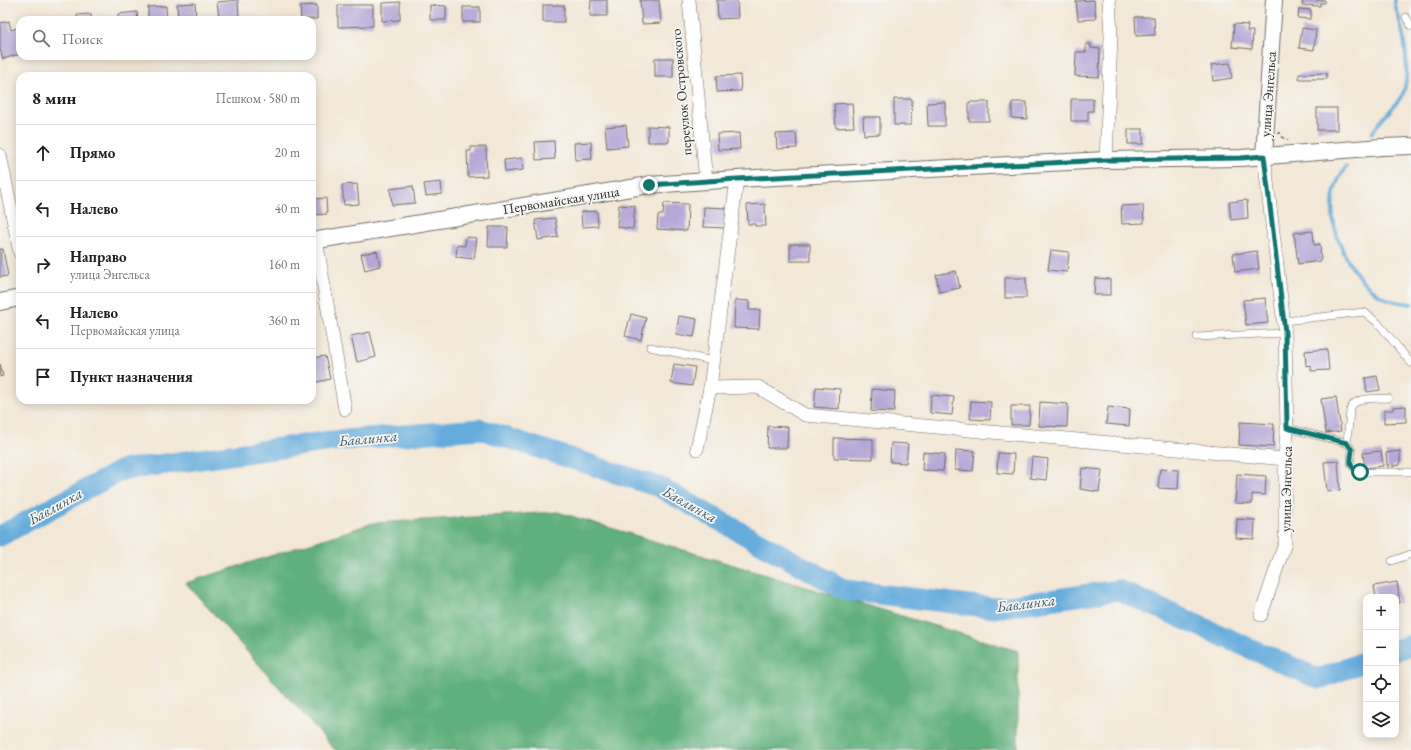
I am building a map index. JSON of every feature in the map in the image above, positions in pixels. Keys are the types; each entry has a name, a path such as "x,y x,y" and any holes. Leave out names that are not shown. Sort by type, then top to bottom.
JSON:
{"street":[{"name":"переулок Островского","path":"689,0 706,182"},
{"path":"1106,160 1111,37 1109,0"},
{"name":"улица Энгельса","path":"1261,615 1285,543 1285,459 1287,428 1285,327 1264,156 1274,0"},
{"name":"Первомайская улица","path":"316,240 649,185 1106,160 1241,158 1411,145"},
{"path":"0,155 16,233"},
{"path":"697,449 710,388 737,179"},
{"path":"316,251 345,409"},
{"path":"0,302 16,299"},
{"path":"710,388 758,386 805,416 1285,459"}],"lane":[{"path":"1406,17 1411,26"},
{"path":"1197,337 1285,327 1364,312 1378,323 1411,363"},
{"path":"650,347 713,361"},
{"path":"1347,443 1350,410 1352,404 1358,400 1388,398"},
{"path":"1287,428 1347,443 1352,450 1351,466 1354,470 1360,472 1411,472"},
{"path":"1392,560 1411,554"}],"path":[{"path":"1275,133 1280,132 1282,137 1285,139 1295,140"}],"green space":[{"path":"558,512 1018,651 1018,750 335,750 186,583 373,523"}],"building":[{"path":"238,0 239,16 219,16 217,2"},
{"path":"591,0 607,0 607,16 590,16"},
{"path":"640,0 659,0 661,23 642,24"},
{"path":"717,0 737,0 738,18 718,19"},
{"path":"1094,0 1096,19 1078,20 1076,1"},
{"path":"1303,0 1325,0 1325,3 1320,3 1320,6 1302,5"},
{"path":"400,2 400,20 382,21 382,3"},
{"path":"195,3 196,16 178,16 177,4"},
{"path":"317,5 317,19 316,16 301,16 300,6"},
{"path":"338,5 373,5 373,26 338,27"},
{"path":"430,5 446,6 446,20 430,20"},
{"path":"543,5 564,5 564,22 543,22"},
{"path":"166,6 167,16 148,16 148,7"},
{"path":"463,7 480,7 480,22 463,22"},
{"path":"1299,9 1311,10 1311,19 1298,18"},
{"path":"137,12 138,16 118,16 118,14"},
{"path":"91,14 91,16 77,16"},
{"path":"1135,17 1154,17 1155,35 1136,36"},
{"path":"9,21 11,30 16,28 16,55 3,59 0,49 0,23"},
{"path":"1234,24 1248,25 1247,31 1253,31 1252,49 1232,47"},
{"path":"1302,28 1316,30 1314,50 1299,48"},
{"path":"1086,44 1091,44 1091,48 1100,49 1099,77 1075,76 1076,52 1086,52"},
{"path":"655,58 673,58 673,77 655,77"},
{"path":"1230,63 1232,78 1213,81 1211,65"},
{"path":"1327,73 1327,79 1299,79 1299,74"},
{"path":"740,75 741,91 717,92 716,76"},
{"path":"894,99 912,99 911,125 894,125"},
{"path":"1071,99 1093,99 1093,111 1088,111 1088,121 1071,121"},
{"path":"945,102 945,126 928,126 927,103"},
{"path":"969,102 989,102 989,121 969,121"},
{"path":"1012,102 1027,102 1027,119 1012,118"},
{"path":"852,103 854,127 836,128 834,104"},
{"path":"1317,108 1337,108 1337,130 1317,130"},
{"path":"863,117 880,117 880,134 864,135"},
{"path":"626,125 628,146 607,148 605,127"},
{"path":"648,126 669,127 669,142 648,142"},
{"path":"1128,129 1143,129 1143,144 1128,144"},
{"path":"739,133 740,149 718,150 717,134"},
{"path":"796,133 797,148 777,149 776,134"},
{"path":"554,141 555,159 536,160 535,142"},
{"path":"591,142 592,159 575,160 574,143"},
{"path":"471,147 486,147 487,176 468,177 467,151 471,151"},
{"path":"522,158 523,170 505,172 504,160"},
{"path":"441,182 442,194 426,196 424,184"},
{"path":"357,184 359,204 344,205 342,185"},
{"path":"413,186 415,203 392,205 390,189"},
{"path":"326,198 327,214 316,215 316,199"},
{"path":"1247,200 1248,218 1231,220 1229,202"},
{"path":"664,203 688,204 687,231 657,229 658,215 663,215"},
{"path":"765,204 766,226 755,226 755,224 748,224 747,205"},
{"path":"619,205 635,206 633,229 617,227"},
{"path":"1143,205 1144,223 1122,224 1121,206"},
{"path":"704,207 726,208 725,228 703,227"},
{"path":"597,211 598,226 582,227 581,212"},
{"path":"555,218 558,237 538,240 535,220"},
{"path":"489,227 508,227 507,247 488,247"},
{"path":"1313,231 1314,245 1320,244 1321,261 1298,264 1294,233"},
{"path":"466,237 477,238 474,259 456,257 457,245 465,246"},
{"path":"790,244 810,244 810,261 790,261"},
{"path":"0,249 3,249 8,276 0,277"},
{"path":"1051,250 1069,252 1067,272 1048,270"},
{"path":"377,251 380,266 365,270 361,254"},
{"path":"1257,251 1259,269 1235,272 1233,254"},
{"path":"956,271 960,288 939,292 936,275"},
{"path":"1005,278 1026,278 1026,298 1005,298"},
{"path":"1095,278 1110,279 1110,295 1094,295"},
{"path":"1265,298 1268,323 1246,325 1243,300"},
{"path":"735,300 749,301 749,310 760,310 759,329 734,328"},
{"path":"631,314 646,318 641,340 625,336"},
{"path":"679,316 697,319 694,337 676,334"},
{"path":"370,332 376,357 357,362 351,336"},
{"path":"1327,349 1329,370 1311,371 1311,365 1306,366 1305,351"},
{"path":"325,356 330,379 316,382 316,357"},
{"path":"0,364 3,376 0,377"},
{"path":"674,364 695,367 692,386 671,383"},
{"path":"1377,376 1380,390 1367,392 1365,378"},
{"path":"816,387 840,389 839,409 814,407"},
{"path":"872,389 895,391 894,412 871,411"},
{"path":"931,395 954,397 952,415 930,413"},
{"path":"1336,397 1341,431 1326,433 1321,399"},
{"path":"971,401 991,402 990,420 970,419"},
{"path":"1040,402 1068,404 1067,427 1039,426"},
{"path":"1011,406 1030,406 1029,425 1011,425"},
{"path":"1406,406 1406,422 1384,423 1384,410 1393,410 1393,407"},
{"path":"1108,407 1130,409 1129,426 1106,424"},
{"path":"1240,422 1274,424 1273,447 1239,445"},
{"path":"768,426 788,427 787,448 767,448"},
{"path":"834,438 873,439 873,459 834,458"},
{"path":"891,443 908,444 906,463 890,462"},
{"path":"956,450 975,451 973,471 955,470"},
{"path":"1381,451 1383,466 1365,468 1363,453"},
{"path":"1400,451 1400,465 1393,466 1393,469 1388,469 1386,453"},
{"path":"923,452 945,454 943,471 922,470"},
{"path":"998,453 1014,454 1013,474 997,473"},
{"path":"1032,457 1048,459 1046,480 1030,478"},
{"path":"1338,461 1340,490 1327,491 1324,462"},
{"path":"1082,468 1102,470 1099,492 1080,489"},
{"path":"1160,469 1179,470 1178,489 1158,488"},
{"path":"1237,474 1266,476 1265,495 1252,494 1252,504 1235,503"},
{"path":"1237,519 1255,520 1254,539 1236,538"},
{"path":"1397,582 1399,594 1375,594 1374,586"}],"waterway":[{"path":"1372,133 1403,94 1405,85 1406,62 1404,38 1395,6 1395,0"},
{"path":"1346,167 1337,183 1333,203 1333,218 1336,233 1342,248 1358,275 1379,295 1387,299 1411,304"},
{"name":"Бавлинка","path":"0,536 122,470 331,441 480,429 659,487 845,590 994,608 1118,590 1319,679 1363,662"},
{"name":"Бавлинка","path":"1399,649 1411,645"}],"route":[{"path":"649,185 1106,160 1241,158 1264,156 1285,332 1287,428 1347,443 1352,450 1351,466 1354,470 1360,472"}]}
